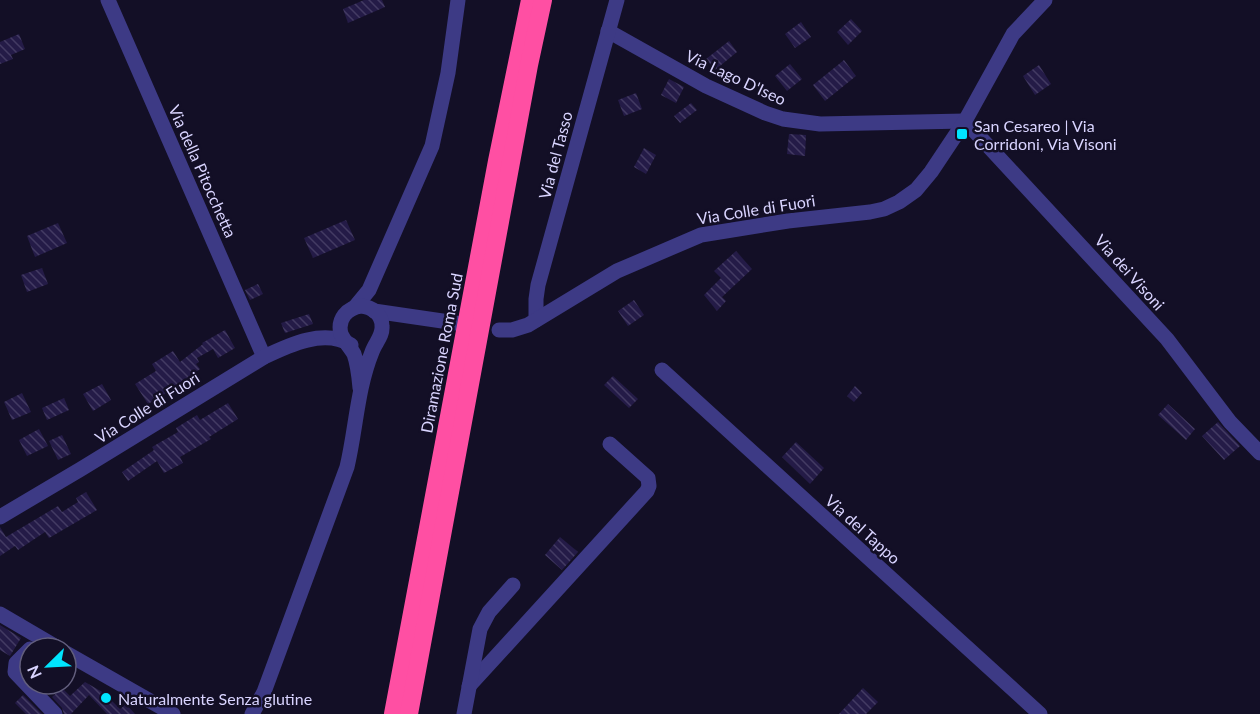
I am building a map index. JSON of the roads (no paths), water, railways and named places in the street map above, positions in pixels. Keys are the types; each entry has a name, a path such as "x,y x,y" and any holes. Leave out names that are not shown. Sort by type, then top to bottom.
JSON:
{"highway":[{"name":"Diramazione Roma Sud","path":"393,714 492,184 530,0"},
{"path":"409,714 543,0"}],"street":[{"name":"Via della Pitocchetta","path":"108,0 264,357"},
{"path":"360,388 355,358 341,334 340,323 344,315 366,296 432,146 447,80 458,0"},
{"name":"Via del Tasso","path":"536,320 538,285 617,0"},
{"name":"Via Colle di Fuori","path":"499,330 517,329 617,271 700,235 778,222 870,212 893,205 911,194 924,181 966,121 1013,34 1045,0"},
{"name":"Via Lago D'Iseo","path":"608,32 706,86 783,119 820,124 966,121"},
{"name":"Via dei Visoni","path":"966,121 1167,339 1230,422 1260,453"},
{"path":"252,714 264,692 344,476 353,437 360,388 372,350 380,336 381,320 374,311 370,297 375,277"},
{"path":"356,307 364,306 374,311 456,323"},
{"path":"347,343 357,348 374,344 394,320 410,315"},
{"name":"Via Colle di Fuori","path":"318,338 340,323"},
{"name":"Via Colle di Fuori","path":"0,517 264,357 291,345 318,338 332,338 347,343"},
{"name":"Via del Tappo","path":"662,370 1040,714"},
{"path":"469,686 647,491 650,482 648,478 610,444"},
{"path":"464,714 482,623 513,585"},
{"path":"0,614 24,636"},
{"path":"78,660 173,714"},
{"path":"18,661 15,672 18,675"},
{"path":"264,692 264,714"},
{"path":"38,696 55,714"}],"place":[{"name":"San Cesareo | Via Corridoni, Via Visoni","path":"962,134"},
{"name":"Naturalmente Senza glutine","path":"106,698"}]}
